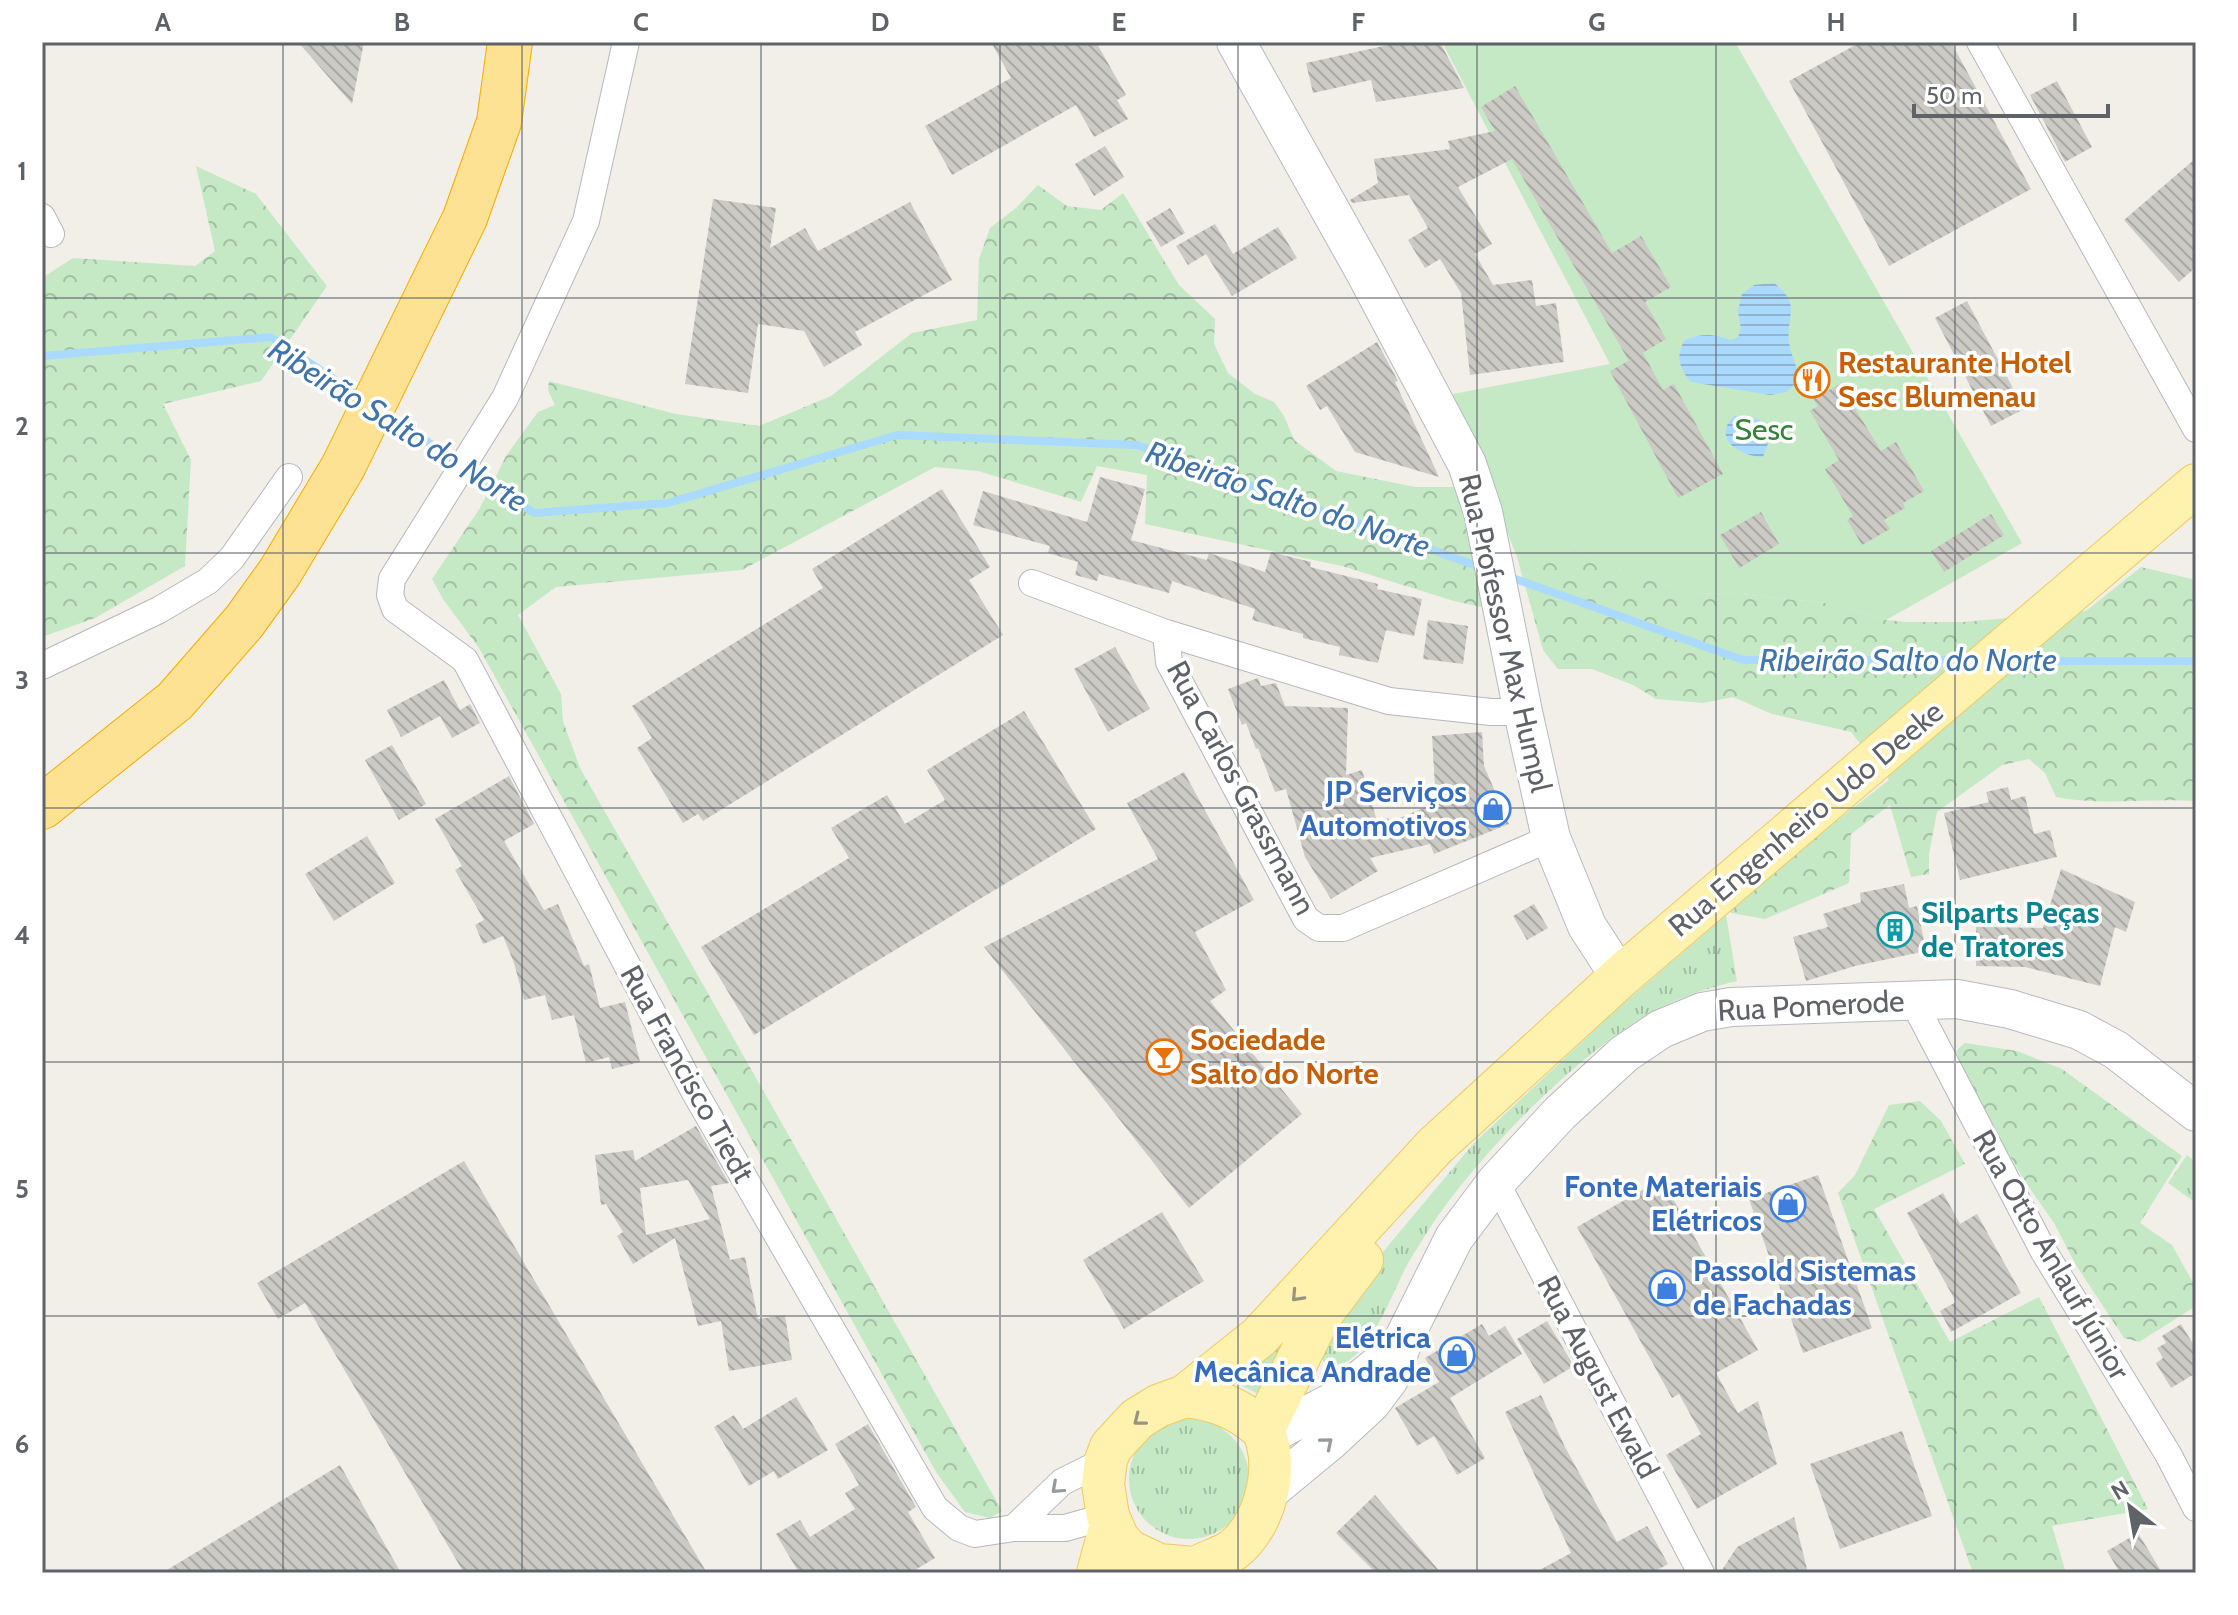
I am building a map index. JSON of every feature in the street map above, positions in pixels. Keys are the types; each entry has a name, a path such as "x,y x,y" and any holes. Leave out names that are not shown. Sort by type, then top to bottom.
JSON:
{"highway":[{"path":"42,807 175,701 244,622 280,572 343,467 465,218 499,122 510,42"}],"main road":[{"name":"Rua Professor Max Humpl","path":"1236,42 1437,403 1467,464 1483,512 1551,838 1587,926 1620,977"},
{"name":"Rua Engenheiro Udo Deeke","path":"1106,1460 1111,1447 1137,1419 1158,1406 1185,1396 1259,1337 1435,1146 1620,977 2196,485"},
{"name":"Rua Pomerode","path":"1267,1493 1371,1403 1389,1379 1405,1336 1454,1238 1496,1182 1560,1113 1624,1054 1661,1029 1702,1012 1731,1007 1912,999 1957,999 2010,1009 2079,1030 2116,1050 2196,1112"},
{"name":"Rua Engenheiro Udo Deeke","path":"1265,1433 1319,1317 1363,1258 1529,1062"},
{"name":"Rua Pomerode","path":"1265,1433 1333,1402 1358,1384 1405,1336"},
{"path":"1106,1460 1103,1484 1109,1521 1118,1539 1129,1551 1159,1565 1211,1566 1259,1515 1270,1476 1265,1433 1249,1417 1225,1404 1185,1396"},
{"path":"1098,1573 1109,1521"}],"street":[{"name":"Rua Francisco Tiedt","path":"626,42 586,221 505,398 392,579 390,595 395,609 465,660 694,1091 935,1508 959,1528 975,1534 1014,1528 1065,1528 1109,1521"},
{"path":"1980,42 2196,429"},
{"path":"42,666 159,610 208,581 232,558 289,477"},
{"path":"1032,583 1166,633 1389,701 1491,712 1523,712"},
{"name":"Rua Carlos Grassmann","path":"1166,633 1169,662 1306,919 1319,928 1343,928 1551,838"},
{"name":"Rua Otto Anlauf Júnior","path":"1912,999 2044,1252 2168,1454 2196,1508"},
{"name":"Rua August Ewald","path":"1496,1182 1701,1573"},
{"path":"2168,1454 2196,1470"},
{"path":"1014,1528 1062,1482 1106,1460"}],"green space":[{"name":"Sesc","path":"1442,42 1735,42 2022,543 1886,620 1826,603 1741,594 1687,593 1574,551 1523,560 1522,556 1517,557 1453,394 1610,364"},
{"path":"196,166 256,194 327,286 261,381 163,404 191,460 185,566 95,618 42,637 42,278 73,258 195,266 215,251"},
{"path":"1038,185 1067,206 1101,210 1123,193 1179,285 1215,319 1214,344 1228,373 1255,394 1274,402 1294,440 1336,471 1415,487 1459,487 1486,608 1342,566 1145,524 1147,475 1097,466 1081,502 978,471 935,467 742,570 556,587 518,615 561,694 563,721 580,768 1002,1511 990,1518 965,1512 936,1472 479,648 432,579 480,508 506,456 538,412 555,405 548,390 549,381 676,414 759,426 831,396 912,333 977,320 979,259 990,228 1016,208"},
{"path":"1564,547 1687,593 1741,594 1826,603 1886,620 1907,622 1963,622 2086,611 2141,567 2196,580 2196,801 2091,801 2056,797 2045,773 2029,759 2002,765 1937,812 1929,854 1929,874 1911,877 1890,805 1851,834 1849,883 1765,919 1731,913 1723,903 1889,780 1851,732 1772,714 1733,697 1703,703 1656,699 1633,685 1592,669 1558,669 1543,650 1517,557"},
{"path":"1726,915 1737,981 1690,995 1645,1016 1586,1058 1555,1085 1496,1145 1446,1205 1409,1261 1385,1312 1363,1347 1350,1359 1337,1365 1323,1361 1322,1353 1372,1265 1474,1143 1614,1012"},
{"path":"1965,1043 2017,1051 2062,1069 2182,1156 2140,1223 2172,1245 2196,1288 2196,1306 2139,1342 2124,1338 2076,1265 2054,1223 2026,1183 1968,1085 1956,1051"},
{"path":"1920,1101 1941,1121 1965,1164 1874,1209 1950,1342 2039,1297 2148,1509 2052,1526 2066,1573 1973,1573 1838,1193 1855,1175 1889,1105"},
{"path":"2187,1155 2196,1162 2196,1203 2168,1183"},
{"path":"1289,1335 1259,1394 1231,1381"},
{"path":"1189,1419 1212,1423 1232,1436 1245,1456 1249,1479 1245,1502 1232,1522 1212,1535 1189,1539 1166,1535 1146,1522 1133,1502 1129,1479 1133,1456 1146,1436 1166,1423"}],"water":[{"path":"1774,283 1790,304 1789,343 1798,381 1787,392 1770,395 1691,382 1680,362 1680,351 1685,340 1702,335 1731,340 1738,337 1741,329 1738,311 1742,294 1754,285"},
{"path":"1734,416 1767,423 1772,433 1763,457 1731,445 1726,432"}],"building":[{"path":"298,42 364,42 352,104"},
{"path":"991,42 1096,42 1126,95 1117,100 1128,119 1094,137 1076,105 952,175 925,126 1011,78"},
{"path":"1402,42 1440,42 1464,88 1376,102 1371,80 1313,93 1306,63"},
{"path":"1861,42 1951,42 2031,189 1889,266 1789,81"},
{"path":"2057,81 2092,147 2065,162 2030,95"},
{"path":"1515,86 1612,253 1641,236 1671,287 1645,302 1666,339 1629,361 1512,159 1458,187 1492,244 1475,254 1493,285 1532,280 1536,306 1556,303 1564,362 1470,375 1461,293 1440,259 1425,268 1408,240 1428,228 1409,195 1352,203 1350,200 1378,183 1374,159 1450,149 1448,141 1495,131 1481,107"},
{"path":"1105,146 1124,177 1094,196 1075,164"},
{"path":"2196,158 2196,267 2179,282 2124,220"},
{"path":"713,199 776,208 770,248 805,228 818,251 910,202 952,280 855,332 862,345 824,367 804,331 758,324 748,393 685,384"},
{"path":"1170,208 1185,233 1161,247 1146,222"},
{"path":"1215,224 1233,254 1278,227 1297,258 1232,296 1206,254 1188,265 1176,246"},
{"path":"1967,301 2024,409 1991,426 1935,318"},
{"path":"1377,342 1398,381 1395,382 1439,477 1355,452 1327,406 1320,410 1306,386"},
{"path":"1643,353 1663,390 1674,384 1723,474 1678,498 1610,371"},
{"path":"1840,384 1881,451 1896,442 1924,491 1903,503 1905,508 1884,520 1890,529 1862,545 1847,520 1853,516 1825,469 1839,460 1810,411 1818,406 1813,399"},
{"path":"1100,477 1145,489 1131,540 1207,560 1209,553 1265,572 1271,552 1311,562 1310,567 1378,584 1377,589 1422,599 1414,636 1386,630 1378,663 1339,655 1340,647 1252,620 1255,609 1172,581 1169,593 1099,574 1097,581 1075,575 1078,562 1048,553 1050,546 973,525 983,491 1087,522"},
{"path":"942,489 990,567 969,580 1003,635 703,821 698,814 683,823 637,748 652,738 632,706 823,588 812,569"},
{"path":"1761,512 1779,544 1739,568 1720,535"},
{"path":"1991,514 2004,535 1944,572 1931,551"},
{"path":"1428,620 1468,626 1463,664 1423,659"},
{"path":"1115,647 1150,709 1108,732 1074,669"},
{"path":"1258,678 1261,686 1276,683 1285,706 1348,708 1346,775 1362,770 1377,821 1389,818 1390,822 1436,803 1432,736 1482,732 1484,766 1509,824 1434,854 1430,844 1370,858 1378,871 1331,899 1305,857 1286,789 1275,792 1258,748 1246,723 1242,725 1228,689"},
{"path":"444,680 460,710 470,704 480,723 452,738 440,716 401,737 387,710"},
{"path":"1024,711 1096,829 754,1035 701,947 849,858 831,828 887,795 905,824 945,800 927,770"},
{"path":"392,745 426,804 399,820 365,760"},
{"name":"Sociedade Salto do Norte","path":"1184,772 1254,900 1195,932 1226,990 1210,1001 1302,1114 1189,1208 984,947 1158,859 1127,803"},
{"path":"509,776 534,824 504,841 544,910 558,904 584,966 589,964 600,1008 625,1002 640,1062 612,1069 609,1057 586,1063 574,1015 552,1020 545,995 524,1000 503,936 483,944 475,925 484,920 455,870 462,866 435,819"},
{"path":"2008,787 2011,800 2025,796 2034,834 2050,830 2057,857 1960,880 1944,813 1989,802 1986,792"},
{"path":"367,836 395,883 334,921 305,874"},
{"path":"2061,869 2135,902 2126,932 2115,927 2100,986 2025,967 1976,966 1976,927 2043,928"},
{"path":"1904,884 1909,908 1917,906 1926,951 1855,966 1806,981 1793,937 1828,927 1823,914 1861,902 1860,893"},
{"path":"1534,904 1548,928 1527,940 1513,916"},
{"path":"696,1126 729,1183 711,1186 730,1260 745,1257 758,1319 785,1315 792,1360 729,1371 721,1321 698,1326 675,1238 633,1264 617,1236 623,1232 606,1204 601,1205 595,1155 633,1150 635,1161","holes":["688,1180 710,1219 646,1235 640,1188"]},
{"path":"464,1161 707,1573 464,1573 305,1303 278,1319 257,1283"},
{"path":"1818,1175 1872,1328 1803,1353 1749,1199"},
{"name":"Passold Sistemas de Fachadas","path":"1662,1179 1758,1350 1716,1373 1738,1413 1758,1401 1777,1464 1697,1509 1666,1455 1701,1434 1679,1394 1672,1398 1577,1227"},
{"path":"1943,1193 1960,1224 1977,1214 2021,1293 1951,1332 1940,1311 1956,1302 1907,1213"},
{"path":"1162,1212 1204,1281 1124,1329 1083,1260"},
{"path":"1547,1321 1574,1366 1544,1384 1517,1339"},
{"path":"1482,1324 1489,1336 1505,1326 1522,1354 1450,1398 1485,1458 1457,1475 1434,1436 1417,1446 1395,1408 1439,1382 1425,1358"},
{"path":"2181,1324 2196,1349 2196,1373 2171,1388 2156,1363 2163,1358 2157,1348 2166,1343 2162,1336"},
{"path":"1541,1395 1565,1447 1617,1542 1647,1526 1668,1564 1652,1573 1534,1573 1571,1553 1505,1412"},
{"path":"796,1397 828,1450 778,1479 774,1471 749,1486 714,1427 734,1415 743,1429"},
{"path":"868,1424 916,1507 908,1512 935,1558 910,1573 799,1573 776,1534 800,1520 810,1537 855,1509 845,1493 859,1485 835,1444"},
{"path":"1902,1431 1932,1516 1840,1549 1810,1464"},
{"path":"340,1465 401,1573 162,1573"},
{"path":"1375,1495 1441,1573 1376,1573 1336,1533"},
{"path":"1794,1517 1808,1573 1720,1573 1737,1547"},
{"path":"2138,1533 2162,1573 2120,1573 2107,1551"}],"waterway":[{"name":"Ribeirão Salto do Norte","path":"42,356 271,337 362,398"},
{"name":"Ribeirão Salto do Norte","path":"383,412 534,513 668,503 897,435 1137,445 1483,568"},
{"name":"Ribeirão Salto do Norte","path":"1507,576 1743,660 1967,660"},
{"name":"Ribeirão Salto do Norte","path":"2013,661 2196,661"}],"place":[{"name":"Restaurante Hotel Sesc Blumenau","path":"1812,380"},
{"name":"JP Serviços Automotivos","path":"1493,809"},
{"name":"Silparts Peças de Tratores","path":"1895,930"},
{"name":"Sociedade Salto do Norte","path":"1164,1057"},
{"name":"Fonte Materiais Elétricos","path":"1788,1204"},
{"name":"Passold Sistemas de Fachadas","path":"1667,1288"},
{"name":"Elétrica Mecânica Andrade","path":"1457,1355"}]}
